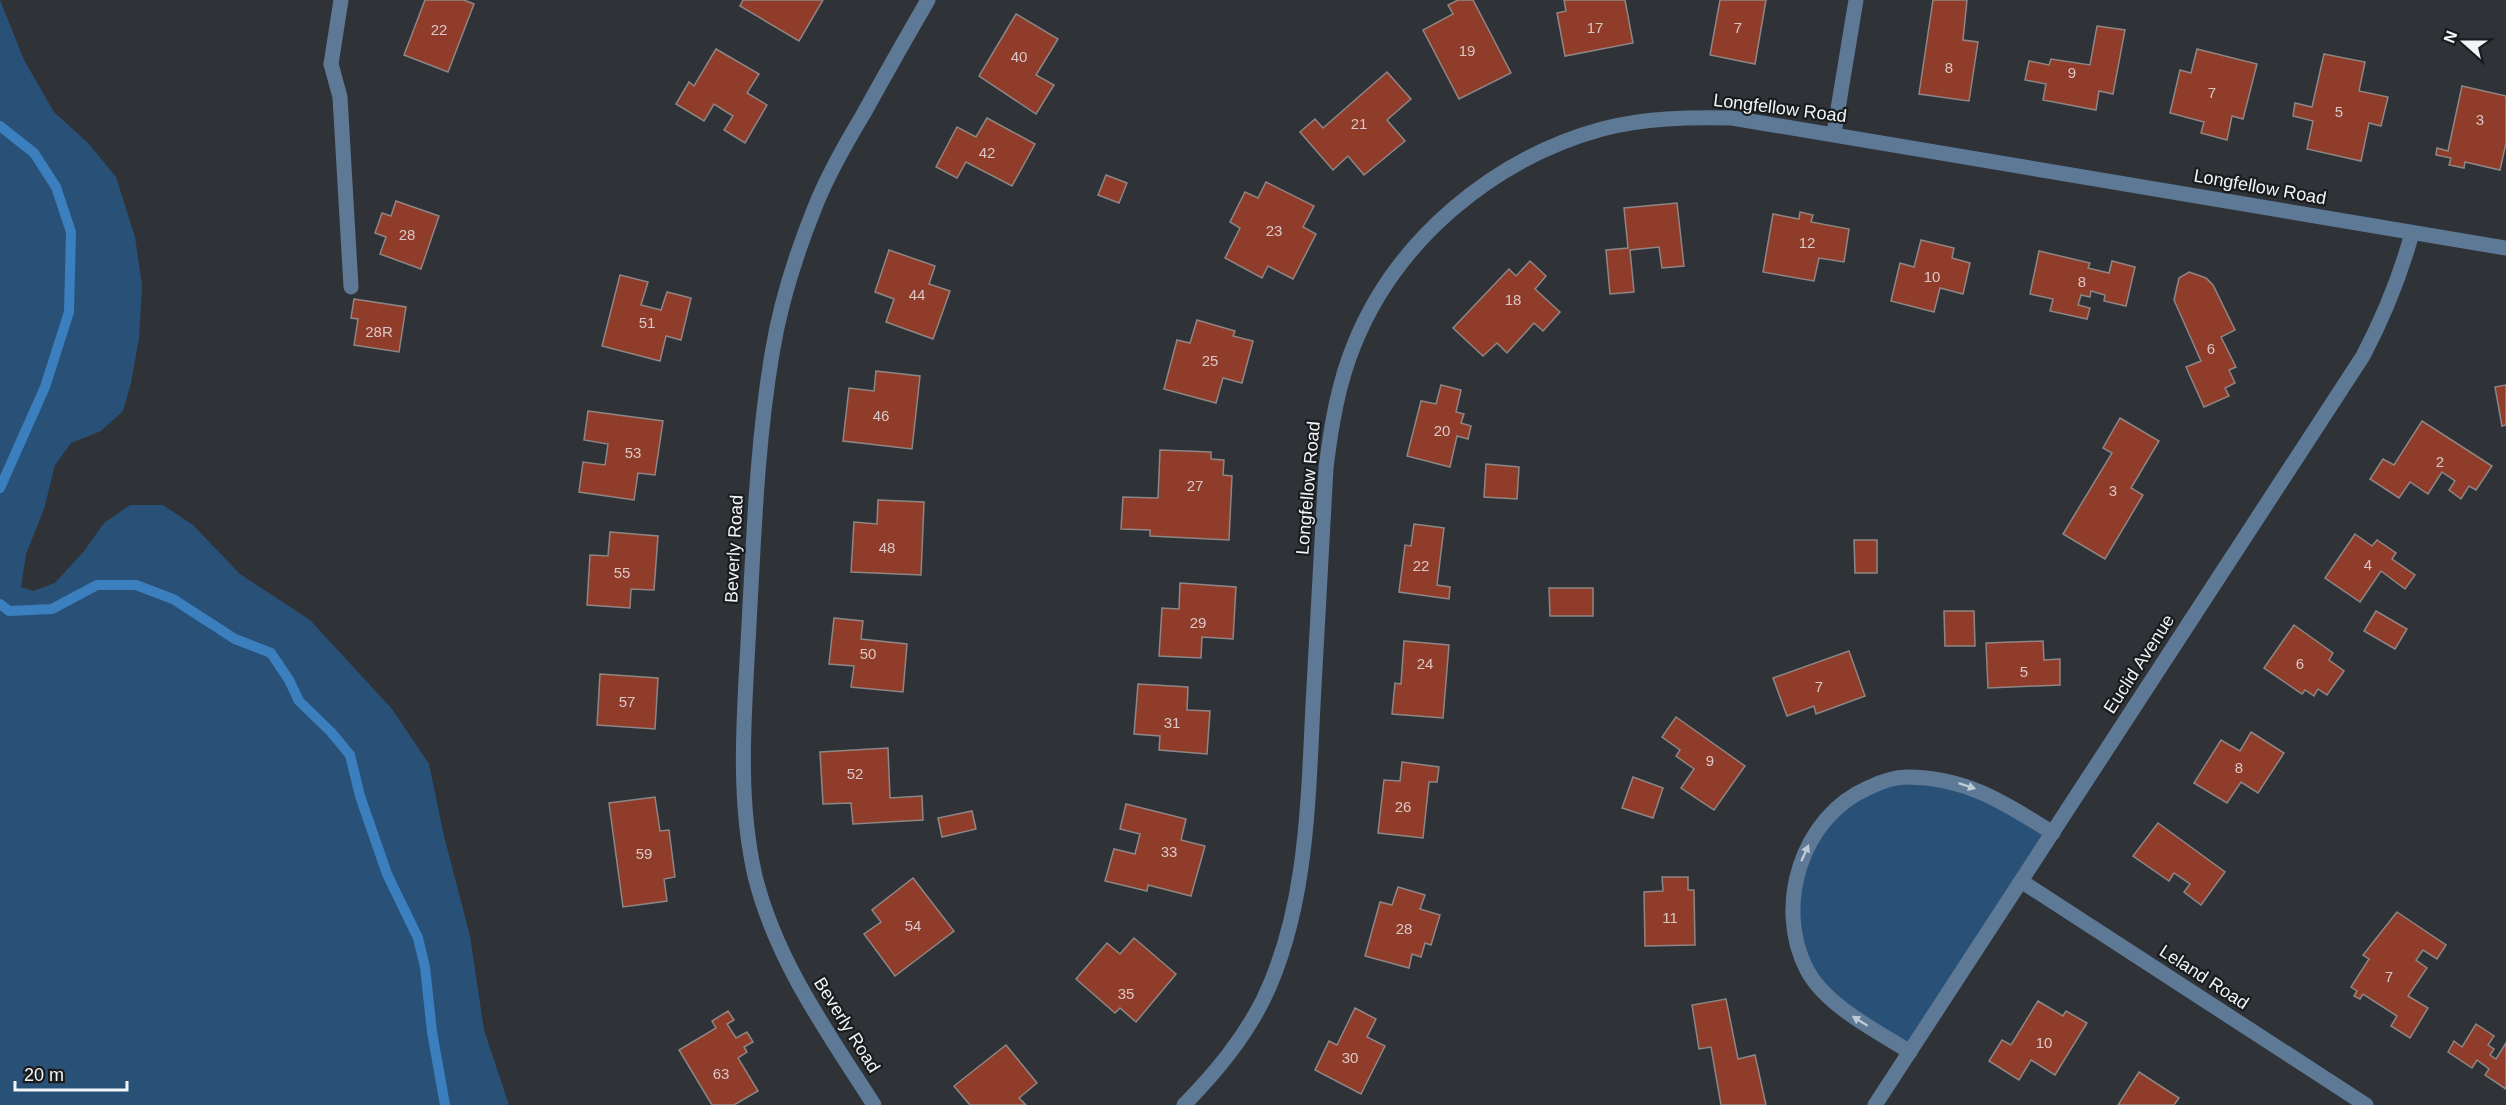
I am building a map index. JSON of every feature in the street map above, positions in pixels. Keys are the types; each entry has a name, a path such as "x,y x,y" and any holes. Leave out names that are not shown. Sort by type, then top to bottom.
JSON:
{"street":[{"path":"341,0 331,63 340,97 351,287"},
{"name":"Beverly Road","path":"874,1105 802,990 768,918 755,876 748,832 743,743 759,459 772,352 783,301 816,205 837,160 928,0"},
{"path":"1834,133 1856,0"},
{"name":"Longfellow Road","path":"1184,1105 1216,1072 1242,1036 1258,1008 1279,958 1291,914 1306,823 1326,468 1331,429 1353,347 1368,313 1389,278 1418,242 1448,213 1484,184 1522,161 1601,129 1681,117 1732,118 1834,133 2506,248"},
{"name":"Euclid Avenue","path":"1875,1105 2363,356 2392,296 2412,233"},
{"path":"1910,1052 1851,1015 1827,994 1808,971 1797,942 1794,914 1795,894 1803,855 1818,828 1836,806 1861,790 1883,781 1904,777 1934,778 1965,784 1996,797 2053,833"},
{"name":"Leland Road","path":"2021,881 2366,1105"}],"shaded area":[{"path":"0,0 24,60 54,112 89,144 116,177 135,237 142,285 139,339 123,411 101,431 71,443 55,465 44,509 26,554 21,587 33,591 55,583 84,551 104,523 130,505 163,505 193,525 240,574 310,620 392,709 429,764 444,836 470,936 484,1030 509,1105 0,1105"},
{"path":"1933,778 2053,833 1910,1052 1827,994 1797,942 1803,855 1861,790"}],"building":[{"path":"425,0 464,0 474,4 448,72 404,55"},
{"path":"743,0 823,0 799,41 740,6"},
{"path":"1458,0 1473,0 1511,73 1459,99 1423,30 1453,14 1448,5"},
{"path":"1564,0 1625,0 1633,43 1565,56 1557,13 1566,11"},
{"path":"1720,0 1766,0 1755,64 1710,55"},
{"path":"1933,0 1967,0 1963,40 1978,42 1969,101 1919,94"},
{"path":"1016,14 1058,39 1036,75 1054,85 1036,114 979,76"},
{"path":"2097,26 2125,30 2113,94 2099,91 2096,110 2043,100 2046,84 2025,80 2029,61 2049,65 2051,59 2090,65"},
{"path":"716,49 759,74 747,93 767,105 745,143 724,130 733,116 714,104 704,121 676,104 689,82 694,86"},
{"path":"2197,49 2257,64 2243,119 2232,116 2227,140 2201,133 2204,122 2170,113 2180,70 2191,73"},
{"path":"2324,54 2365,62 2359,91 2388,97 2381,126 2369,123 2361,161 2307,149 2313,121 2293,116 2295,103 2312,107"},
{"path":"1387,72 1411,99 1387,120 1405,141 1364,175 1348,156 1333,170 1300,132 1315,119 1323,128"},
{"path":"2462,86 2506,96 2506,143 2500,170 2465,162 2464,168 2449,165 2451,158 2436,155 2437,148 2448,151"},
{"path":"987,118 1035,144 1012,186 966,162 957,178 936,167 957,127 976,137"},
{"path":"1106,175 1127,183 1119,203 1098,195"},
{"path":"1266,182 1314,206 1303,227 1316,234 1293,279 1268,266 1262,278 1225,258 1240,228 1230,222 1245,192 1258,198"},
{"path":"396,201 439,216 421,269 380,254 386,237 375,233 382,213 391,216"},
{"path":"1677,203 1684,266 1662,268 1659,247 1630,250 1634,292 1610,294 1606,250 1628,248 1624,208"},
{"path":"1800,212 1813,215 1811,222 1849,229 1844,262 1819,258 1814,281 1763,272 1773,214 1799,219"},
{"path":"1921,240 1954,248 1952,258 1970,263 1963,294 1940,288 1934,312 1891,301 1900,263 1914,267"},
{"path":"889,250 935,266 929,284 950,291 933,339 886,322 894,299 875,292"},
{"path":"2039,251 2090,263 2088,268 2109,273 2112,261 2135,267 2126,306 2104,301 2105,295 2091,291 2090,297 2081,295 2078,305 2090,308 2087,319 2050,311 2053,299 2030,294"},
{"path":"1530,261 1546,276 1535,289 1560,312 1543,331 1534,323 1507,353 1497,343 1483,356 1453,328 1509,269 1516,276"},
{"path":"2189,272 2206,278 2213,285 2235,330 2221,337 2236,367 2229,370 2235,383 2225,388 2229,396 2204,407 2186,367 2201,361 2174,300 2179,278"},
{"path":"620,275 648,282 641,305 661,310 667,292 691,298 681,340 666,336 660,361 602,346"},
{"path":"354,299 406,307 399,352 354,345 358,319 351,318"},
{"path":"1197,320 1235,331 1233,336 1253,341 1242,383 1223,378 1216,403 1164,389 1177,340 1190,343"},
{"path":"876,371 920,376 912,449 843,441 849,388 874,391"},
{"path":"1441,385 1461,390 1456,412 1464,414 1461,423 1471,426 1468,439 1457,436 1450,467 1407,456 1421,401 1436,404"},
{"path":"2506,385 2506,425 2502,426 2495,387"},
{"path":"588,411 663,421 655,475 638,473 634,500 579,492 583,462 605,465 608,444 584,440"},
{"path":"2120,418 2159,441 2131,488 2143,495 2105,559 2063,534 2112,453 2103,448"},
{"path":"2422,421 2492,466 2476,490 2469,486 2461,499 2449,490 2455,481 2442,472 2428,494 2410,482 2399,498 2370,479 2383,459 2394,465"},
{"path":"1160,450 1211,452 1211,459 1224,460 1223,475 1232,476 1229,540 1150,536 1150,530 1121,529 1123,497 1158,498"},
{"path":"1486,464 1519,467 1517,499 1484,497"},
{"path":"878,500 924,502 921,575 851,572 854,522 877,524"},
{"path":"1414,524 1444,528 1437,585 1450,587 1449,599 1399,592 1405,545 1411,546"},
{"path":"610,532 658,536 654,590 631,589 630,608 587,605 590,555 608,556"},
{"path":"2355,534 2372,546 2377,540 2396,553 2392,559 2415,575 2405,589 2381,571 2360,602 2325,578"},
{"path":"1854,540 1877,540 1877,573 1855,573"},
{"path":"1180,583 1236,587 1233,639 1202,637 1201,658 1159,656 1162,608 1179,609"},
{"path":"1549,588 1593,588 1593,616 1550,616"},
{"path":"1944,611 1974,611 1975,646 1945,646"},
{"path":"2376,611 2407,629 2395,649 2364,631"},
{"path":"834,618 863,621 861,639 907,644 903,692 851,687 854,666 829,664"},
{"path":"2294,625 2333,653 2329,660 2344,671 2327,695 2318,689 2314,696 2305,690 2302,694 2264,668"},
{"path":"1404,641 1449,645 1443,718 1392,714 1395,683 1401,684"},
{"path":"2043,641 2044,660 2060,659 2060,685 1988,688 1986,643"},
{"path":"1849,651 1865,696 1816,714 1814,706 1787,716 1773,678"},
{"path":"600,674 658,678 655,729 597,725"},
{"path":"1138,684 1188,687 1187,710 1210,711 1207,754 1159,750 1160,736 1134,734"},
{"path":"1676,717 1745,766 1714,810 1681,788 1694,769 1676,756 1680,750 1662,737"},
{"path":"2251,732 2284,753 2258,793 2241,782 2227,803 2194,783 2221,740 2240,751"},
{"path":"888,748 890,798 922,796 923,820 853,824 851,803 823,804 820,752"},
{"path":"1402,762 1439,767 1437,782 1429,782 1423,838 1378,833 1384,780 1400,781"},
{"path":"1633,777 1663,788 1653,818 1622,808"},
{"path":"655,797 660,831 669,830 675,877 664,879 667,901 623,907 609,803"},
{"path":"1126,804 1186,819 1181,840 1205,846 1191,896 1148,885 1147,891 1105,881 1114,849 1135,854 1140,834 1120,829"},
{"path":"972,811 976,829 942,837 938,818"},
{"path":"2158,823 2225,872 2201,905 2184,892 2190,884 2174,873 2169,881 2133,856"},
{"path":"1662,877 1688,877 1688,890 1694,890 1695,945 1645,946 1644,892 1663,891"},
{"path":"913,878 954,931 895,976 864,934 881,922 872,910"},
{"path":"1398,887 1425,895 1420,909 1440,915 1431,945 1425,943 1421,957 1412,954 1409,968 1365,956 1380,902 1392,905"},
{"path":"2397,912 2446,945 2437,959 2423,950 2416,960 2427,968 2408,996 2428,1008 2410,1038 2391,1026 2397,1016 2363,994 2360,999 2354,996 2357,991 2351,987 2369,959 2363,955"},
{"path":"1134,938 1176,974 1136,1022 1120,1008 1115,1013 1076,979 1107,943 1120,954"},
{"path":"1726,999 1738,1059 1755,1055 1766,1105 1721,1105 1711,1047 1699,1049 1692,1005"},
{"path":"2038,1001 2063,1016 2066,1011 2087,1023 2055,1075 2031,1060 2019,1080 1989,1061 2002,1040 2011,1045"},
{"path":"1355,1008 1376,1019 1367,1037 1385,1046 1361,1094 1315,1070 1329,1041 1337,1045"},
{"path":"728,1011 734,1020 727,1024 736,1038 747,1032 753,1042 744,1047 747,1052 738,1058 758,1091 734,1105 712,1105 679,1050 716,1028 712,1021"},
{"path":"2476,1024 2494,1036 2488,1045 2494,1049 2490,1055 2496,1059 2506,1043 2506,1089 2485,1075 2489,1069 2477,1060 2472,1068 2448,1052 2454,1041 2462,1047"},
{"path":"1006,1045 1037,1083 1019,1098 1026,1105 970,1105 954,1086"},
{"path":"2139,1072 2179,1098 2174,1105 2118,1105"}],"waterway":[{"path":"0,126 34,153 56,187 71,232 69,312 45,387 0,488"},
{"path":"0,604 9,611 52,609 97,585 136,585 173,599 235,639 271,653 289,680 299,701 331,732 350,755 360,796 387,874 418,938 425,967 432,1032 445,1105"}]}
